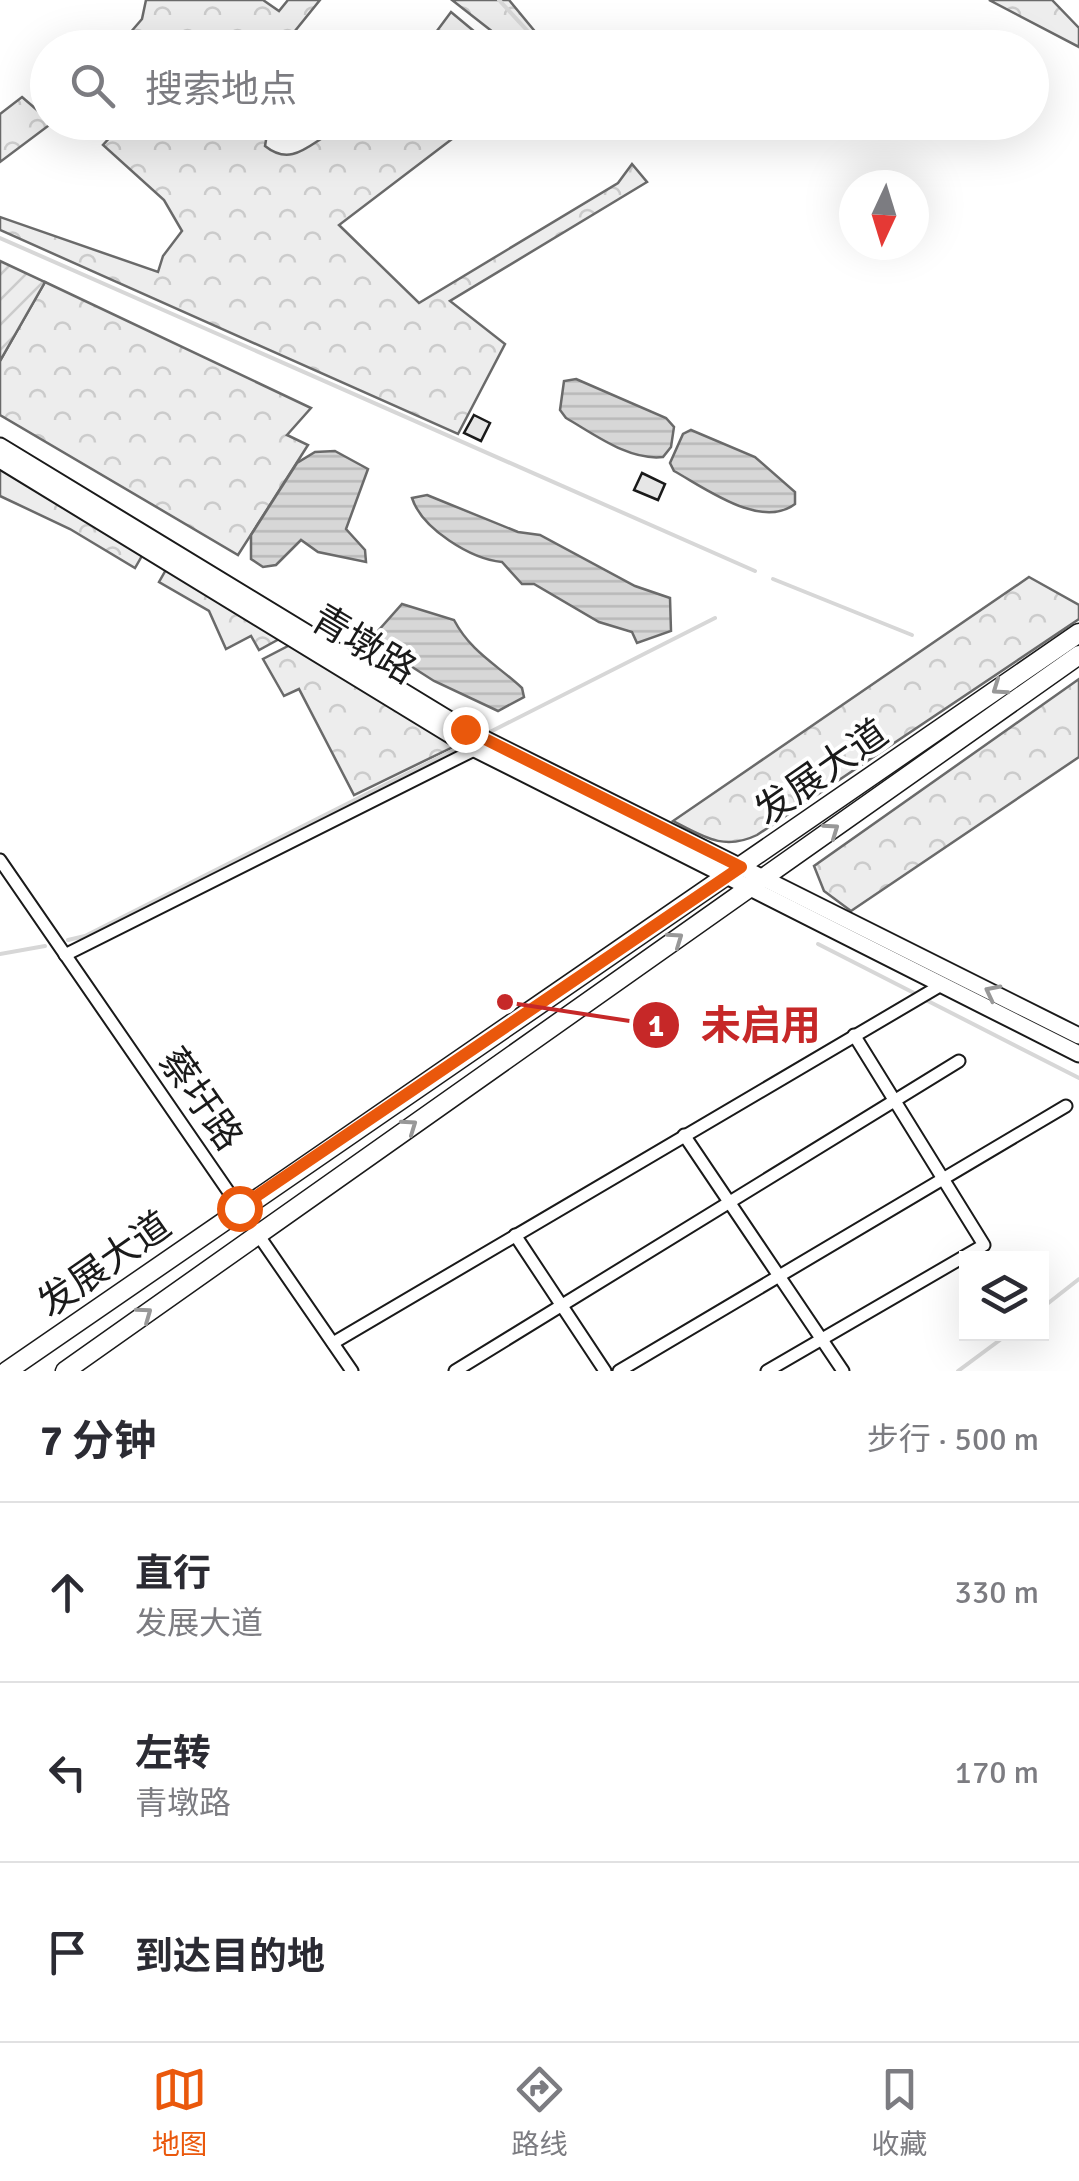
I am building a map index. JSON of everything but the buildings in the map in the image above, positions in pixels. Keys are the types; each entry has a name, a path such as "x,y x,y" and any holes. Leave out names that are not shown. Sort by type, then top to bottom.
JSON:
{"main road":[{"name":"青墩路","path":"0,446 465,729 1079,1054"},
{"name":"青墩路","path":"0,460 476,749 736,870"},
{"name":"发展大道","path":"7,1371 1079,632"},
{"name":"发展大道","path":"65,1371 1079,654"},
{"name":"青墩路","path":"758,882 1079,1036"}],"street":[{"path":"66,955 476,749"},
{"name":"蔡圩路","path":"0,860 352,1371"},
{"path":"333,1343 942,984"},
{"path":"767,1371 984,1245 854,1035"},
{"path":"456,1371 959,1060"},
{"path":"618,1371 1066,1106"},
{"path":"684,1135 842,1371"},
{"path":"516,1235 605,1371"}],"green space":[{"path":"146,0 263,0 279,11 288,0 320,0 296,30 133,30 142,19"},
{"path":"452,0 509,0 534,30 490,30"},
{"path":"989,0 1052,0 1079,28 1079,47"},
{"path":"451,12 473,30 438,30"},
{"path":"22,97 30,104 30,140 0,162 0,114"},
{"path":"108,140 266,140 265,146 286,155 320,140 451,140 339,225 419,303 618,183 632,164 647,182 450,301 505,344 458,434 0,230 0,217 158,272 163,256 182,231 164,200 103,145"},
{"path":"0,261 45,282 0,361"},
{"path":"45,282 311,408 287,435 308,445 238,555 0,415 0,361"},
{"path":"0,469 143,554 135,568 70,529 0,496"},
{"path":"167,568 281,638 259,650 251,636 226,649 209,611 159,582"},
{"path":"1029,577 1079,605 1079,619 757,835 724,842 673,821"},
{"path":"292,644 457,745 354,795 299,689 284,696 263,659"},
{"path":"1079,679 1079,757 851,911 824,891 814,866"}],"shaded area":[{"path":"576,379 666,418 674,427 671,447 663,457 625,451 566,418 560,410 564,381"},
{"path":"691,430 755,457 795,492 795,504 781,511 750,509 717,496 674,471 670,463 683,434"},
{"path":"335,451 368,469 346,529 365,550 366,562 318,552 301,540 276,565 263,567 251,559 251,535 297,463 315,452"},
{"path":"427,495 518,532 540,535 635,586 670,598 671,631 637,643 632,632 599,622 534,584 522,584 502,562 463,549 426,521 412,498"},
{"path":"402,604 454,620 476,649 522,688 524,697 498,711 434,681 370,640"}],"waterway":[{"path":"499,0 527,30"},
{"path":"0,238 755,571"},
{"path":"773,579 912,635"},
{"path":"488,733 715,618"},
{"path":"68,940 85,936 458,748"},
{"path":"818,944 916,994"},
{"path":"0,954 45,946"},
{"path":"924,999 1079,1078"},
{"path":"1049,1303 1079,1279"},
{"path":"958,1371 999,1341"}],"place":[{"name":"未启用","path":"505,1002"}],"route":[{"path":"239,1208 741,867 465,729"}]}
